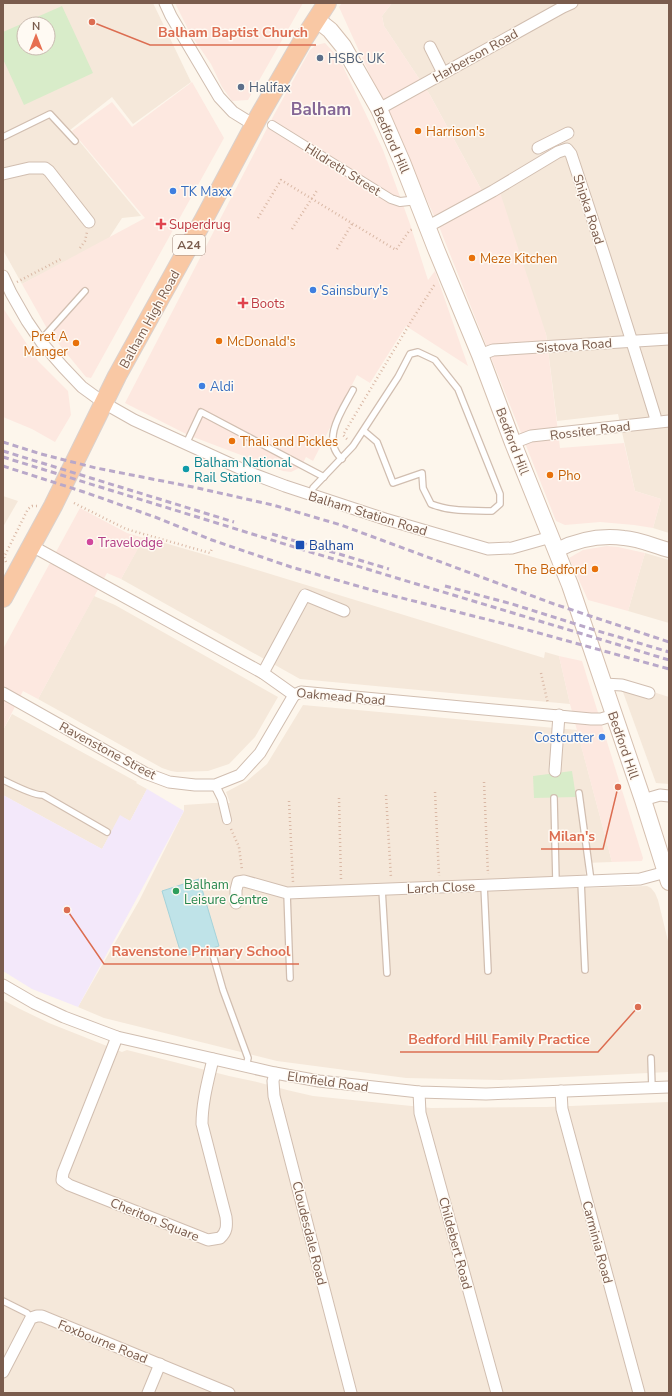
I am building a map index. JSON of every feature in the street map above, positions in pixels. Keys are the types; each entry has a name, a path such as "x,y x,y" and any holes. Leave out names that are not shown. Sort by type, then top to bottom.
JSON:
{"highway":[{"name":"Balham High Road","path":"3,598 32,546 117,376 254,125 302,40 327,3"}],"main road":[{"name":"Bedford Hill","path":"316,19 330,30 342,46 379,109 418,200 421,227 480,355 513,443 581,613 667,877"}],"street":[{"path":"165,3 171,16 219,97 233,112 254,125"},
{"name":"Harberson Road","path":"379,109 565,4"},
{"path":"430,48 443,73"},
{"name":"Hildreth Street","path":"272,125 391,199 400,202 418,200"},
{"path":"538,148 568,133"},
{"path":"421,227 493,191 558,152 552,140"},
{"name":"Shipka Road","path":"558,152 567,149 571,154 632,341 655,416 655,422"},
{"path":"3,174 29,168 45,168 49,171 89,222"},
{"name":"Balham Station Road","path":"5,282 40,340 78,383 104,403 134,420 248,472 310,495 385,519 488,549 554,543"},
{"name":"Sistova Road","path":"480,355 493,350 669,339"},
{"name":"Rossiter Road","path":"513,443 531,436 568,433 669,420"},
{"path":"554,543 596,538 624,538 669,550"},
{"name":"Oakmead Road","path":"32,546 263,673 294,694 301,692 601,719 614,715"},
{"path":"263,673 305,595 344,611"},
{"path":"604,684 622,685 650,693"},
{"name":"Ravenstone Street","path":"3,693 145,773 169,782 215,785 240,775 260,753 294,694"},
{"path":"555,771 559,715"},
{"path":"215,785 222,799 227,820"},
{"path":"643,800 660,795 669,796"},
{"name":"Larch Close","path":"244,881 290,893 667,877"},
{"path":"236,904 236,890 238,882 244,881"},
{"name":"Elmfield Road","path":"3,985 34,1003 64,1017 117,1037 246,1067 319,1081 419,1092 486,1094 669,1087"},
{"name":"Cheriton Square","path":"117,1037 63,1173 62,1180 69,1185 208,1240 220,1238 226,1231 226,1217 202,1124 204,1097 212,1059"},
{"name":"Cloudesdale Road","path":"275,1073 273,1081 274,1096 350,1393"},
{"name":"Carminia Road","path":"561,1091 562,1109 639,1393"},
{"name":"Childebert Road","path":"419,1092 420,1113 497,1393"},
{"name":"Foxbourne Road","path":"31,1318 42,1316 229,1393"},
{"path":"3,1372 31,1318"},
{"path":"148,1393 160,1364"}],"lane":[{"path":"3,137 50,114 75,140"},
{"path":"40,340 85,291"},
{"path":"310,495 313,488 342,459 364,431 410,354 418,352 435,360 458,389 500,494 500,504 492,512 456,511 431,504 423,488 422,473 393,483 377,442 364,431"},
{"path":"342,459 336,454 332,439 335,426 353,390"},
{"path":"185,444 201,412 324,477"},
{"path":"3,780 38,796 43,795 107,832"},
{"path":"579,793 586,881 585,970"},
{"path":"554,798 556,882"},
{"path":"486,885 488,971"},
{"path":"387,973 388,889"},
{"path":"290,893 290,978"},
{"path":"213,954 223,990 248,1058 246,1067"},
{"path":"651,1058 652,1088"},
{"path":"3,1301 27,1313 31,1318"}],"path":[{"path":"258,218 281,180 396,250 409,231 421,227"},
{"path":"292,228 318,189"},
{"path":"80,248 85,241 89,222"},
{"path":"337,249 352,224"},
{"path":"5,282 63,258"},
{"path":"353,446 343,435 395,347 438,280"},
{"path":"74,503 126,529 210,553 212,549"},
{"path":"541,673 548,703 559,715"},
{"path":"484,782 486,885"},
{"path":"434,792 440,887"},
{"path":"386,795 390,870 388,889"},
{"path":"339,798 341,891"},
{"path":"289,801 290,893"},
{"path":"227,820 239,847 244,881"}],"shaded area":[{"path":"3,3 153,3 191,82 133,124 112,97 70,130 141,216 122,218 107,241 22,284 3,250"},
{"path":"175,3 303,3 248,100 232,101 222,87 211,64 191,35"},
{"path":"342,3 392,3 382,16 384,26 430,95 482,191 497,183 546,334 560,448 624,443 635,491 661,499 653,528 600,522 565,525 556,521 440,229 339,7"},
{"path":"392,3 669,3 669,533 653,528 661,499 635,491 618,414 557,421 546,334 482,191 430,95 384,26 382,16"},
{"path":"325,43 339,58 383,150 410,224 428,280 435,271 468,366 406,326 370,383 357,375 313,461 306,457 301,467 291,472 283,471 188,435 125,403 275,113 310,50 316,45"},
{"path":"192,82 224,138 91,378 86,377 49,332 22,284 145,218 72,131 112,102 132,127"},
{"path":"3,308 38,361 68,391 71,415 55,442 32,429 3,417"},
{"path":"3,496 18,501 3,527"},
{"path":"80,508 127,533 144,538 121,579 107,573 38,699 23,691 3,730 3,649"},
{"path":"144,537 544,658 545,652 559,656 570,704 300,679 121,579"},
{"path":"607,546 645,553 628,611 588,600 569,558 583,550"},
{"path":"645,553 669,560 669,623 628,611"},
{"path":"94,596 115,605 278,697 255,737 229,764 208,771 177,772 162,768 38,699"},
{"path":"559,656 582,661 643,858 642,861 612,862 570,704"},
{"path":"619,681 669,697 669,784 656,783"},
{"path":"303,705 577,730 612,862 585,863 586,888 647,886 655,893 658,900 669,945 669,1072 501,1080 406,1078 277,1061 104,1018 78,1007 139,901 184,811 184,805 230,803 226,792 247,781 267,764"},
{"path":"12,714 137,782 136,783 147,789 130,821 120,816 102,849 3,795 3,730"},
{"path":"147,789 184,811 78,1007 32,989 3,971 3,795 102,849 120,815 130,821"},
{"path":"3,1000 49,1023 122,1052 127,1050 313,1096 431,1108 546,1107 669,1102 669,1393 3,1393"}],"green space":[{"path":"62,6 93,73 24,105 3,59 3,32 16,26 16,56 56,56 56,16 39,16"},
{"path":"572,771 576,797 534,798 533,776"}],"water":[{"path":"199,879 219,946 182,957 162,891"}],"railway":[{"path":"3,442 41,454 96,468 193,487 273,505 341,525 554,604 669,642"},
{"path":"3,451 234,522"},
{"path":"3,457 317,554 669,660"},
{"path":"3,466 84,492 155,517 212,540 291,567 382,593 517,627 669,669"},
{"path":"272,534 389,569"},
{"path":"445,586 512,604 669,652"}],"place":[{"name":"Balham Baptist Church","path":"92,22"},
{"name":"HSBC UK","path":"320,58"},
{"name":"Halifax","path":"241,87"},
{"name":"Harrison's","path":"418,131"},
{"name":"TK Maxx","path":"173,191"},
{"name":"Superdrug","path":"161,224"},
{"name":"Meze Kitchen","path":"472,258"},
{"name":"Sainsbury's","path":"313,290"},
{"name":"Boots","path":"243,303"},
{"name":"McDonald's","path":"219,341"},
{"name":"Pret A Manger","path":"76,343"},
{"name":"Aldi","path":"202,386"},
{"name":"Thali and Pickles","path":"232,441"},
{"name":"Balham National Rail Station","path":"186,469"},
{"name":"Pho","path":"550,475"},
{"name":"Travelodge","path":"90,542"},
{"name":"Balham","path":"300,545"},
{"name":"The Bedford","path":"595,569"},
{"name":"Costcutter","path":"602,737"},
{"name":"Milan's","path":"618,787"},
{"name":"Balham Leisure Centre","path":"176,891"},
{"name":"Ravenstone Primary School","path":"67,910"},
{"name":"Bedford Hill Family Practice","path":"638,1007"}],"district":[{"name":"Balham","path":"321,109"}]}
